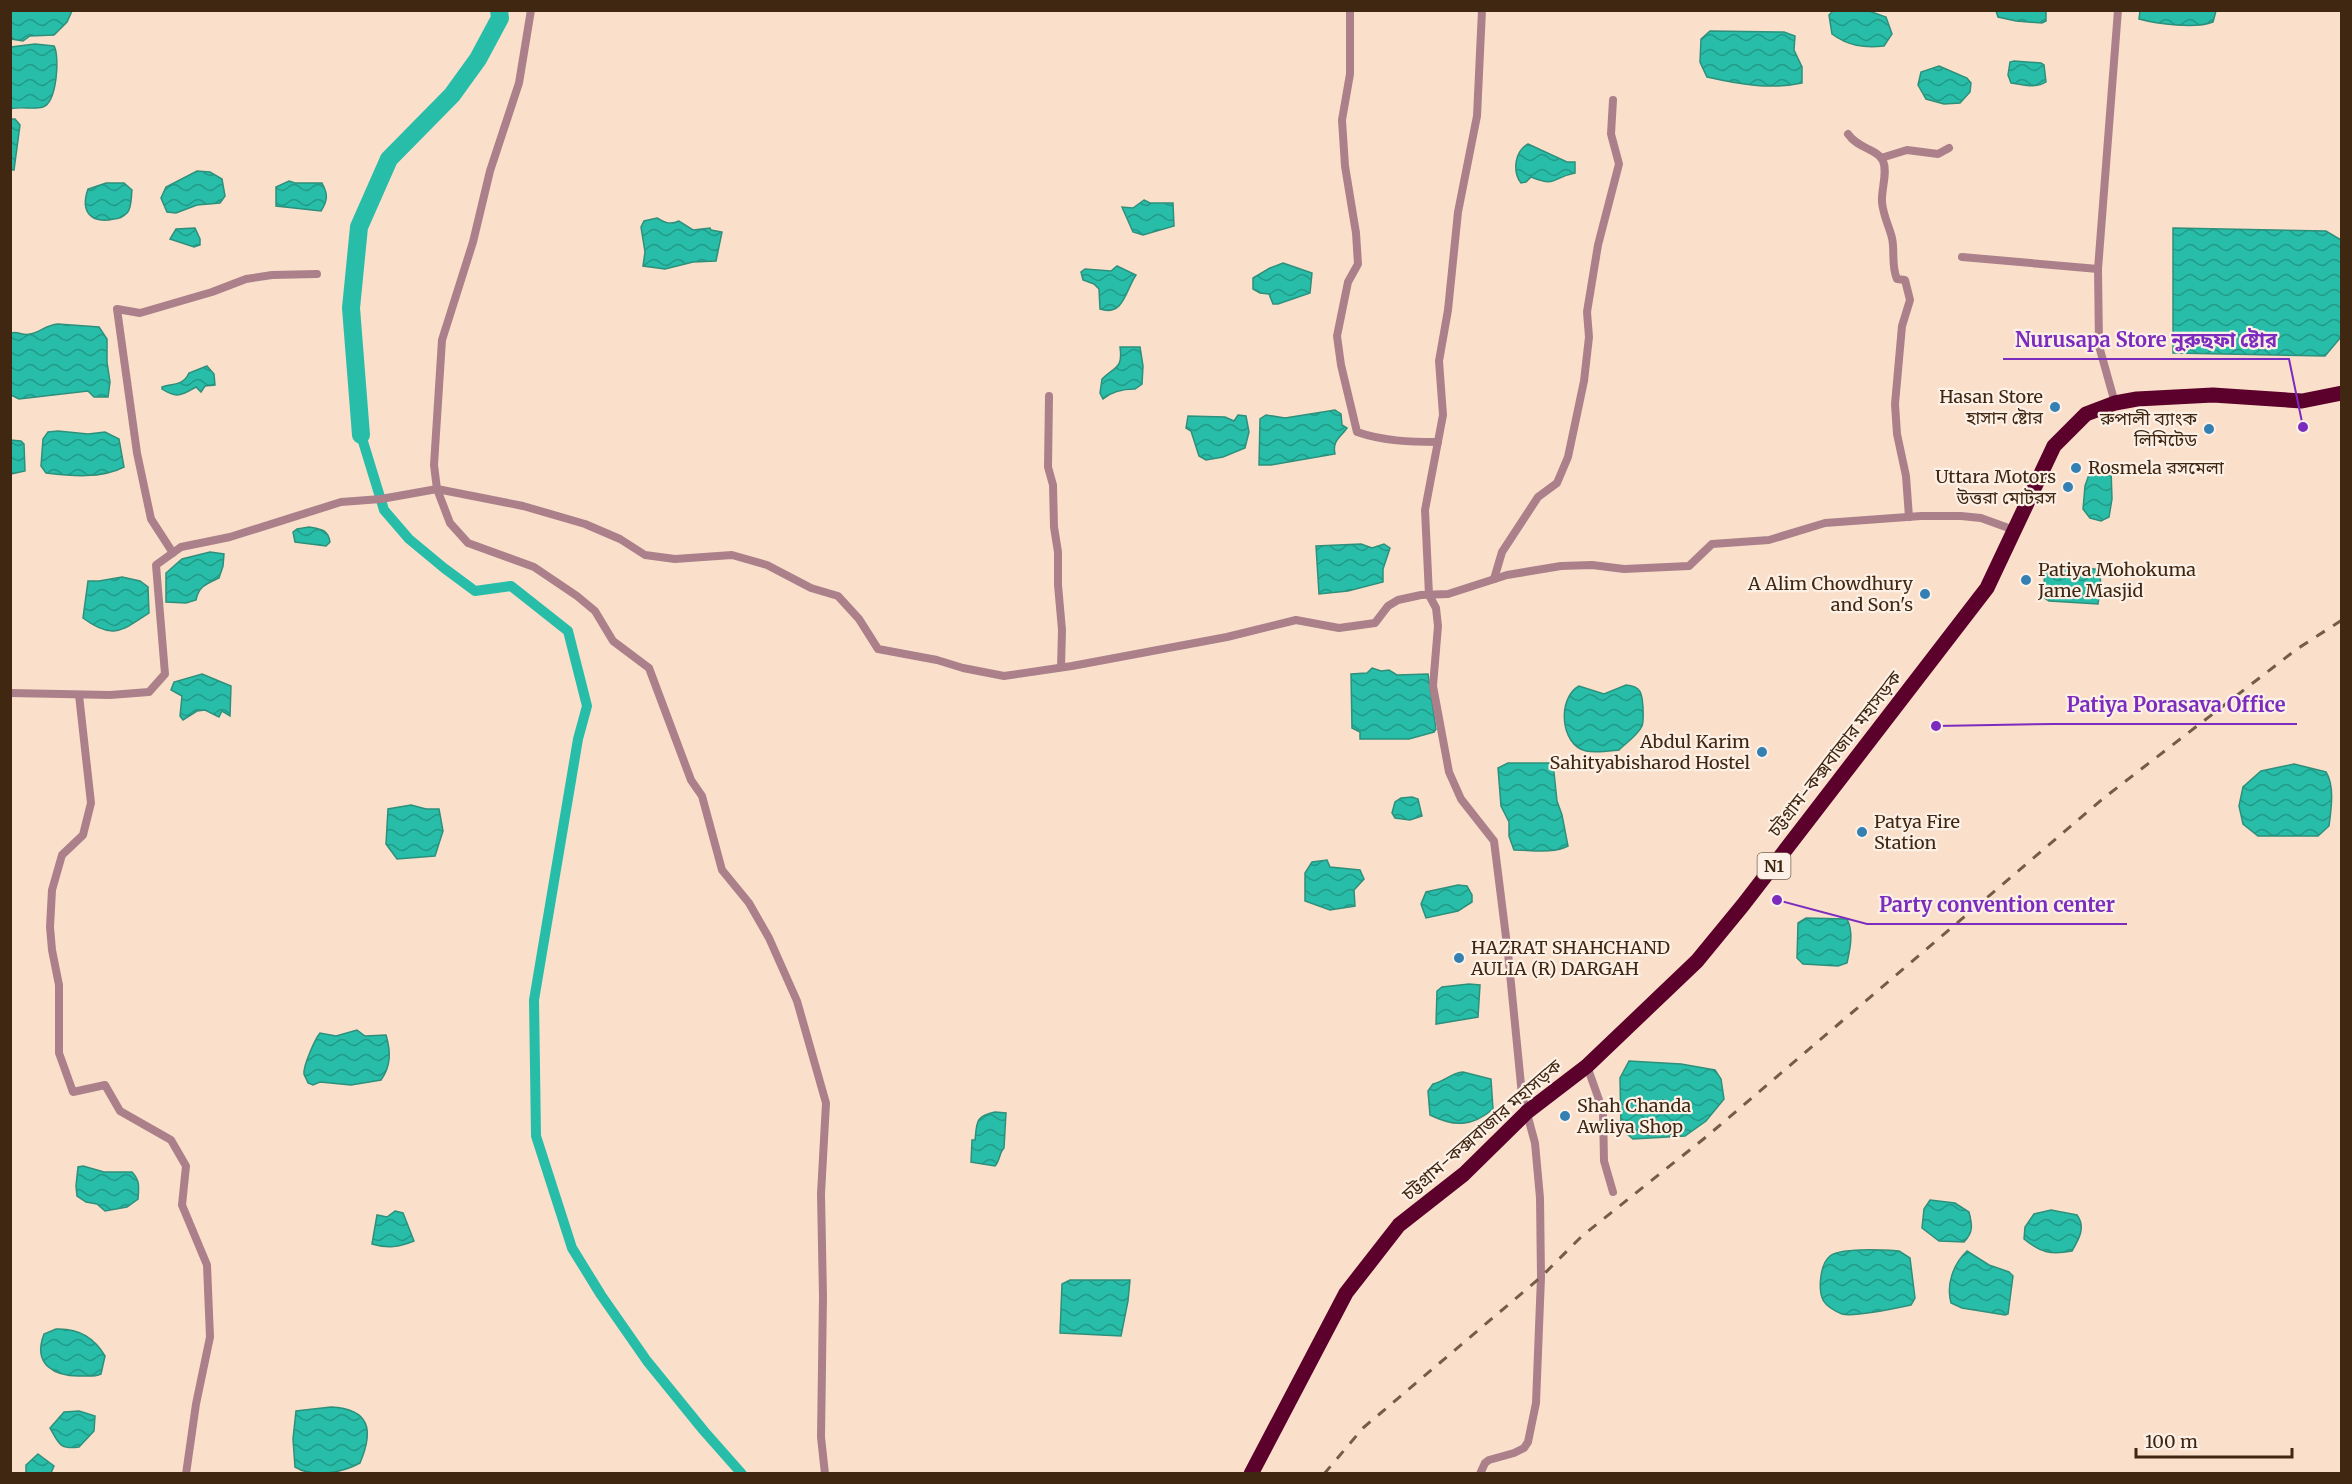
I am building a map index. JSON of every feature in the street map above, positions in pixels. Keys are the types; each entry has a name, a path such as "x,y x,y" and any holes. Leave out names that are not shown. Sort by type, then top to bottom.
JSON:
{"highway":[{"name":"চট্টগ্রাম-কক্সবাজার মহাসড়ক","path":"1251,1473 1346,1293 1399,1225 1464,1174 1527,1112 1587,1066 1697,961 1750,896 1987,588 2054,446 2086,414 2115,403 2137,399 2212,395 2302,401 2342,393"}],"street":[{"path":"531,10 519,83 490,171 473,242 442,340 434,465 437,489 450,523 468,543 534,567 568,590 595,611 613,641 649,668 691,780 702,796 722,870 749,903 769,939 797,1001 826,1103 821,1194 823,1297 821,1437 825,1473"},
{"path":"1350,10 1350,74 1342,120 1345,166 1356,232 1358,264 1348,282 1337,336 1341,365 1357,432 1372,437 1406,442 1437,442"},
{"path":"1480,1473 1489,1460 1514,1454 1524,1448 1527,1442 1536,1403 1541,1277 1540,1198 1535,1143 1522,1095 1494,841 1461,799 1449,772 1433,686 1438,626 1436,608 1429,595 1425,510 1443,415 1439,361 1448,310 1458,212 1477,116 1482,10"},
{"path":"2115,403 2099,346 2098,269 2118,10"},
{"path":"1494,579 1502,552 1538,497 1557,483 1568,457 1584,381 1588,337 1587,312 1598,245 1619,164 1611,134 1613,100"},
{"path":"1848,134 1862,148 1879,154 1885,163 1882,202 1894,250 1893,270 1897,279 1908,283 1910,300 1902,326 1895,404 1897,434 1906,476 1909,517"},
{"path":"1881,158 1907,150 1938,154 1949,147"},
{"path":"1962,257 2098,269"},
{"path":"173,553 151,519 137,453 117,309 140,313 212,292 246,279 272,275 317,274"},
{"path":"1049,396 1048,466 1053,485 1054,527 1058,552 1062,630 1060,667"},
{"path":"2324,398 2342,399"},
{"path":"10,693 110,695 149,692 165,674 156,565 181,547 230,537 341,502 381,499 437,489 523,506 585,524 620,539 645,555 675,559 732,555 767,565 811,588 838,596 859,619 878,649 1004,676 1227,637 1296,620 1339,628 1376,623 1388,606 1398,600 1448,594 1494,579 1561,566 1592,565 1624,569 1689,566 1712,544 1769,540 1825,524 1909,517 1981,518 2014,530"},
{"path":"79,695 91,803 83,835 62,855 52,890 50,927 59,985 59,1053 74,1092 105,1085 120,1111 171,1140 186,1166 182,1205 207,1265 210,1337 196,1404 186,1473"},
{"path":"1587,1066 1603,1111 1604,1161 1613,1192"}],"water":[{"path":"2140,10 2216,11 2213,22 2187,25 2139,19"},
{"path":"10,11 72,11 67,22 54,35 30,36 23,41 11,39"},
{"path":"1833,11 1869,11 1886,17 1892,34 1884,46 1870,47 1850,44 1832,34 1829,15"},
{"path":"1996,11 2046,11 2046,21 2042,23 2016,21 1998,17"},
{"path":"1710,31 1784,32 1795,36 1794,50 1802,67 1802,83 1766,86 1707,77 1700,62 1701,39"},
{"path":"35,44 54,46 56,51 56,78 51,97 43,107 11,109 11,47"},
{"path":"2010,62 2041,63 2044,65 2046,82 2033,86 2011,83 2008,75"},
{"path":"1939,66 1967,78 1971,83 1970,92 1960,103 1944,104 1926,99 1918,85 1921,72"},
{"path":"10,119 15,119 20,125 14,170 11,170"},
{"path":"1528,144 1567,162 1575,162 1575,173 1551,182 1531,177 1521,183 1516,173 1516,162 1520,151"},
{"path":"197,171 210,172 222,179 225,196 220,203 197,205 176,213 167,212 161,198 166,187"},
{"path":"289,181 322,183 326,197 321,211 276,206 276,187"},
{"path":"106,183 124,183 132,190 131,205 124,216 99,220 89,214 85,204 86,197 88,189"},
{"path":"1144,200 1150,203 1173,203 1174,226 1143,235 1133,232 1122,207 1133,208"},
{"path":"657,218 668,223 679,221 693,230 710,228 722,232 716,261 693,262 665,269 643,266 645,252 641,227 644,221"},
{"path":"195,228 200,245 194,247 170,239 176,229"},
{"path":"2173,228 2326,231 2341,240 2341,337 2325,356 2173,353"},
{"path":"1283,263 1312,273 1310,293 1273,304 1269,294 1253,289 1253,278"},
{"path":"1117,266 1136,275 1119,305 1114,309 1100,309 1099,289 1094,284 1083,280 1081,272 1085,269 1111,271"},
{"path":"58,324 99,327 107,339 110,382 108,397 94,397 88,391 19,399 11,395 11,333 30,334"},
{"path":"1120,347 1140,347 1143,366 1142,384 1135,389 1114,392 1103,399 1100,393 1102,379 1119,363"},
{"path":"207,366 214,374 215,385 205,386 201,392 196,387 179,395 162,389 162,387 181,382 189,373"},
{"path":"1335,410 1341,414 1342,425 1347,428 1336,443 1335,454 1259,465 1260,419 1266,415 1285,418"},
{"path":"1238,415 1246,416 1249,432 1245,448 1223,457 1206,460 1199,456 1191,431 1186,428 1188,416 1225,417 1234,421"},
{"path":"48,432 88,434 105,432 119,439 124,467 96,475 46,473 41,466 43,439"},
{"path":"10,440 21,441 24,444 25,471 11,474"},
{"path":"2100,463 2111,469 2112,499 2109,517 2101,521 2090,518 2083,509 2085,486 2092,466"},
{"path":"309,527 325,532 330,542 326,546 295,542 293,532"},
{"path":"1361,544 1372,548 1384,544 1390,548 1383,569 1383,582 1348,591 1319,594 1316,546"},
{"path":"210,552 224,554 219,578 201,588 196,600 186,603 166,602 166,573 182,559"},
{"path":"2068,564 2099,570 2101,584 2098,604 2049,601 2043,597 2045,569 2066,568"},
{"path":"122,577 140,581 148,587 149,613 124,628 110,631 93,625 83,618 88,581"},
{"path":"1372,668 1381,671 1389,670 1397,675 1428,674 1436,729 1434,732 1409,739 1360,739 1360,732 1352,728 1351,674 1367,673"},
{"path":"202,674 231,686 230,716 222,711 219,717 205,710 197,711 183,720 180,716 182,696 171,690 174,682"},
{"path":"1626,685 1635,687 1641,694 1643,721 1638,733 1619,750 1590,752 1577,747 1571,740 1564,721 1567,700 1572,692 1579,686 1604,694"},
{"path":"1508,763 1553,763 1557,801 1568,846 1549,851 1514,850 1509,836 1509,822 1501,806 1498,768"},
{"path":"2294,764 2326,772 2331,784 2329,826 2318,836 2258,836 2243,824 2239,806 2243,787 2261,771"},
{"path":"1401,798 1418,799 1422,816 1410,820 1395,818 1392,813 1395,802"},
{"path":"411,805 426,809 439,809 443,831 435,856 397,859 386,844 388,809"},
{"path":"1327,860 1330,867 1360,870 1364,879 1354,890 1355,906 1330,910 1305,901 1305,873 1312,862"},
{"path":"1458,885 1467,886 1472,895 1472,902 1458,911 1426,918 1421,904 1426,892"},
{"path":"1806,918 1847,919 1851,935 1847,963 1838,966 1803,964 1797,958 1798,923"},
{"path":"1480,985 1478,1017 1436,1024 1437,991 1442,987"},
{"path":"357,1030 365,1036 386,1035 389,1059 381,1080 351,1085 308,1083 304,1074 305,1065 320,1033 336,1036"},
{"path":"1629,1061 1681,1064 1715,1070 1721,1079 1724,1099 1706,1121 1685,1136 1633,1139 1621,1129 1620,1078"},
{"path":"1463,1072 1491,1079 1493,1109 1478,1119 1463,1123 1447,1122 1430,1115 1428,1091 1433,1084"},
{"path":"995,1112 1006,1113 1004,1148 998,1162 995,1166 971,1162 972,1140 975,1140 978,1121"},
{"path":"83,1166 104,1172 132,1172 138,1181 138,1199 127,1207 105,1211 97,1204 86,1202 77,1196 76,1186 78,1167"},
{"path":"1930,1200 1955,1203 1969,1212 1971,1228 1964,1242 1939,1241 1922,1228 1924,1209"},
{"path":"2051,1210 2077,1215 2080,1220 2081,1233 2072,1251 2046,1252 2024,1239 2025,1227 2034,1214"},
{"path":"395,1211 403,1213 414,1241 393,1247 372,1244 377,1215 387,1217"},
{"path":"1853,1250 1899,1251 1910,1258 1915,1298 1911,1305 1848,1315 1837,1312 1824,1302 1821,1295 1821,1277 1824,1265 1830,1256"},
{"path":"1967,1251 2013,1276 2008,1314 1962,1308 1951,1303 1949,1289 1954,1268"},
{"path":"1070,1280 1130,1280 1121,1336 1060,1333 1062,1284"},
{"path":"56,1329 71,1330 85,1335 101,1349 105,1356 101,1374 72,1376 48,1367 41,1354 41,1345 44,1334"},
{"path":"331,1407 354,1412 365,1423 367,1441 360,1463 328,1473 310,1472 295,1467 293,1439 296,1411"},
{"path":"79,1411 95,1416 94,1431 79,1447 63,1446 50,1428 64,1412"},
{"path":"38,1454 54,1466 51,1473 26,1473 26,1465"}],"waterway":[{"path":"361,435 351,308 359,227 389,159 452,95 478,59 500,18 499,10"},
{"path":"361,435 384,510 409,539 475,591 511,586 568,631 587,706 578,739 534,1000 536,1136 572,1248 601,1295 647,1361 742,1474"}],"railway":[{"path":"1324,1474 1363,1428 1541,1277 1582,1236 1706,1137 2105,797 2297,649 2342,620"}],"place":[{"name":"Hasan Store হাসান ষ্টোর","path":"2055,407"},
{"name":"Nurusapa Store নুরুছফা ষ্টোর","path":"2303,427"},
{"name":"রুপালী ব্যাংক লিমিটেড","path":"2209,429"},
{"name":"Rosmela রসমেলা","path":"2076,468"},
{"name":"Uttara Motors উত্তরা মোটরস","path":"2068,487"},
{"name":"Patiya Mohokuma Jame Masjid","path":"2026,580"},
{"name":"A Alim Chowdhury and Son's","path":"1925,594"},
{"name":"Patiya Porasava Office","path":"1936,726"},
{"name":"Abdul Karim Sahityabisharod Hostel","path":"1762,752"},
{"name":"Patya Fire Station","path":"1862,832"},
{"name":"Party convention center","path":"1777,900"},
{"name":"HAZRAT SHAHCHAND AULIA (R) DARGAH","path":"1459,958"},
{"name":"Shah Chanda Awliya Shop","path":"1565,1116"}]}
